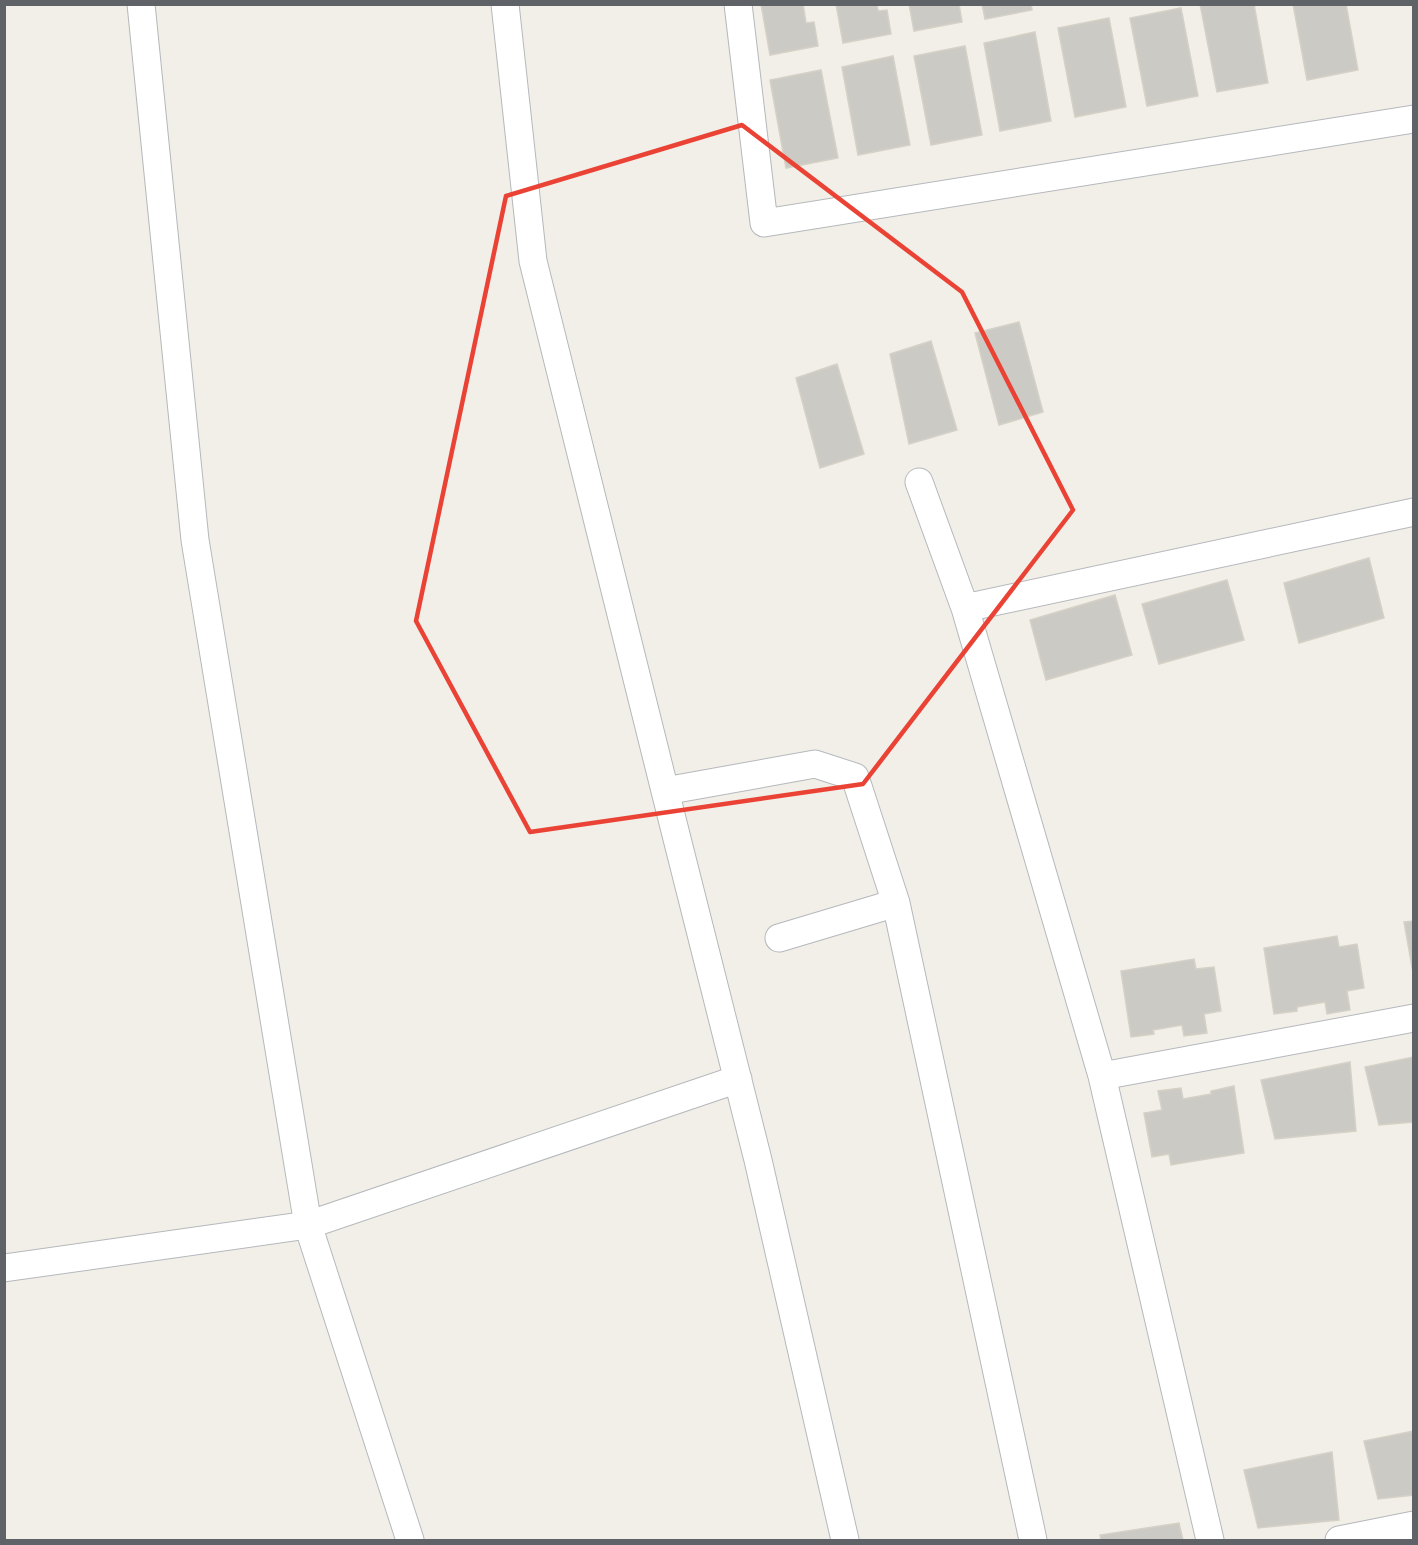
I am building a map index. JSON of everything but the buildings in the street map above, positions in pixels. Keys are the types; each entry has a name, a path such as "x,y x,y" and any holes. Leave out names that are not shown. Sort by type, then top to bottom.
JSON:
{"street":[{"path":"141,4 195,540 308,1225 410,1540"},
{"path":"505,4 533,261 664,791 759,1160 845,1540"},
{"path":"738,4 764,223 1413,119"},
{"path":"919,482 965,608 1102,1076 1210,1540"},
{"path":"965,608 1413,512"},
{"path":"664,791 814,764 855,777 896,903 1033,1540"},
{"path":"779,938 896,903"},
{"path":"1102,1076 1413,1018"},
{"path":"4,1268 308,1225 738,1079"},
{"path":"1340,1540 1413,1525"}],"highlighted area":[{"path":"742,125 962,292 1073,510 863,784 530,832 416,621 506,196"}]}
